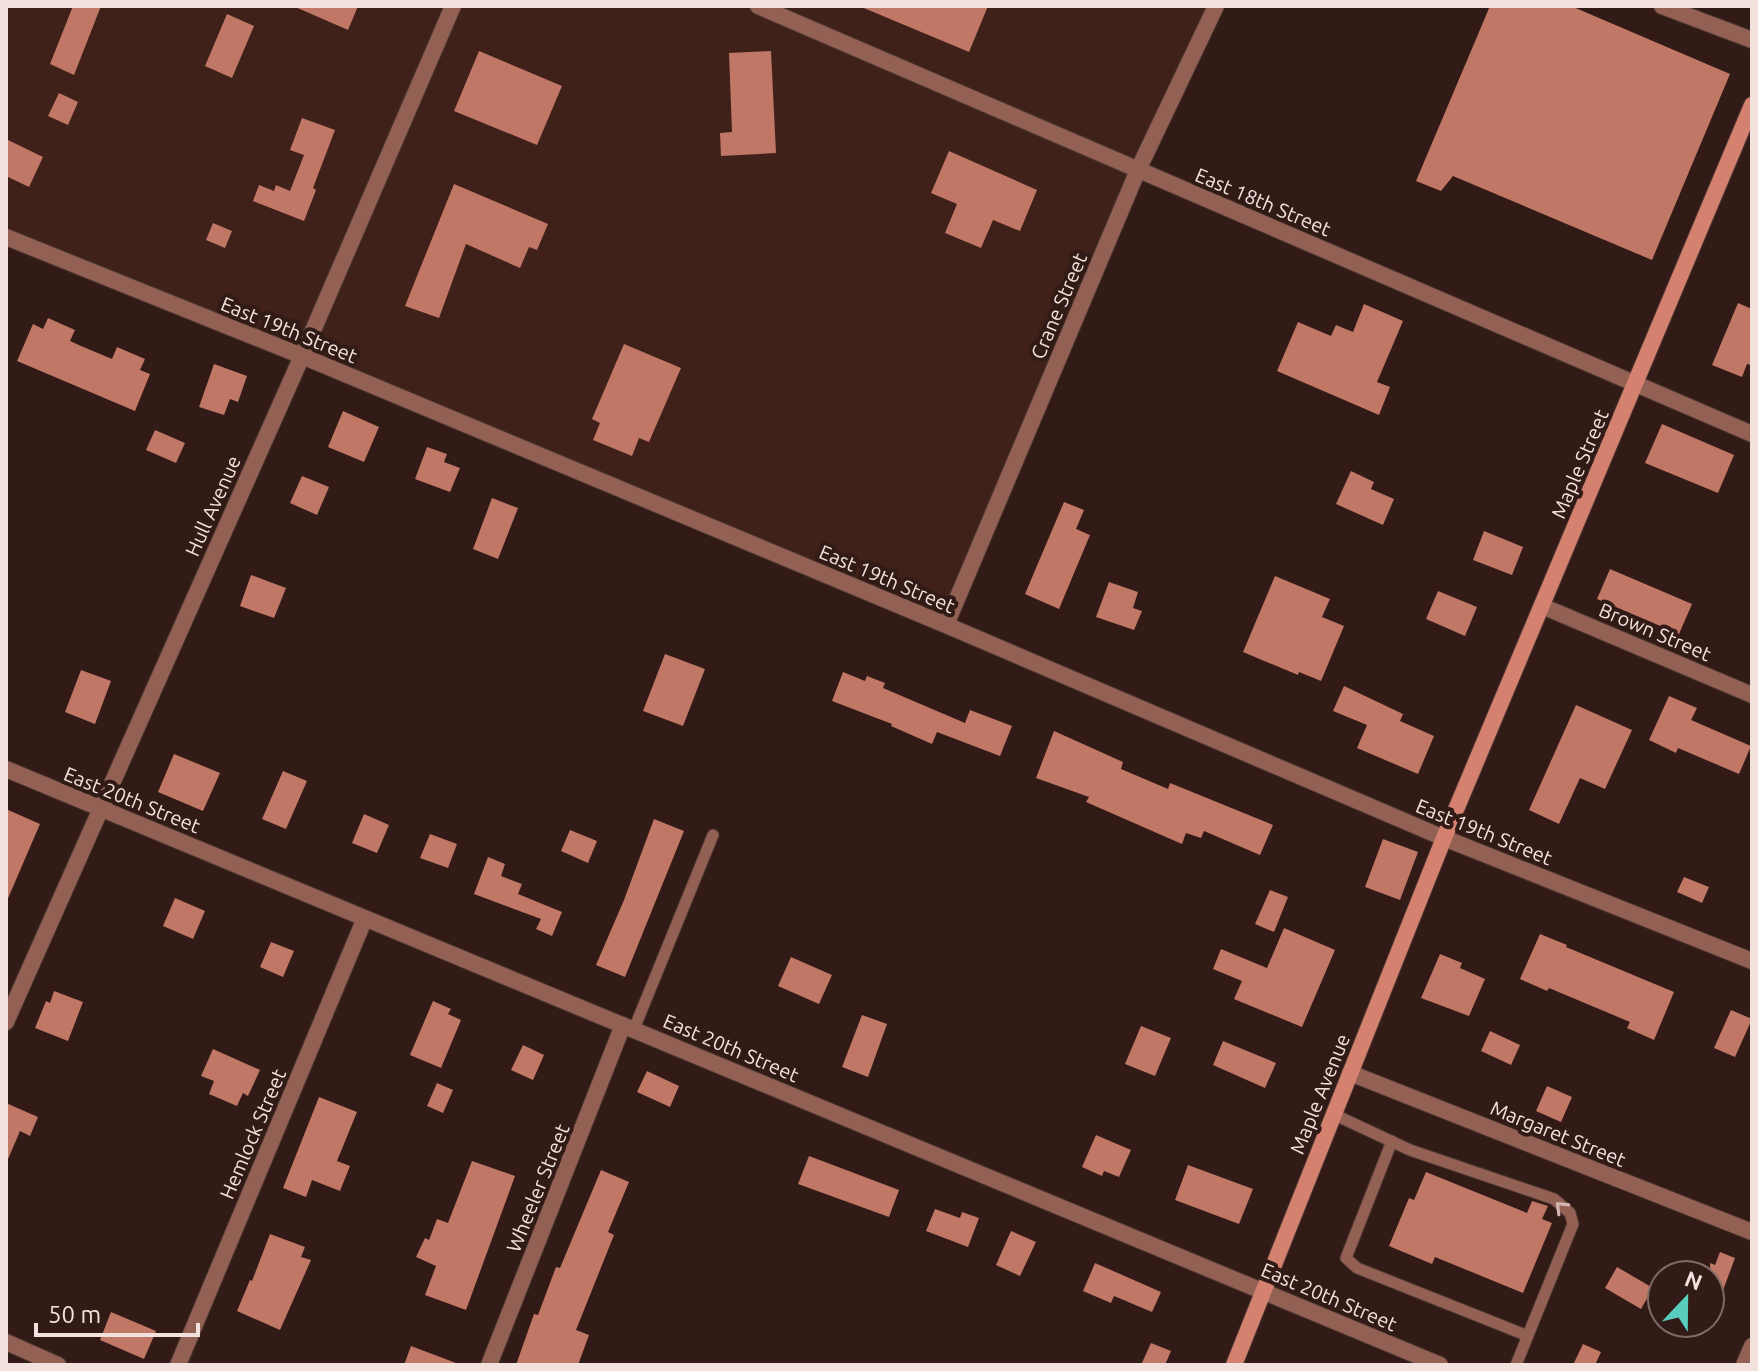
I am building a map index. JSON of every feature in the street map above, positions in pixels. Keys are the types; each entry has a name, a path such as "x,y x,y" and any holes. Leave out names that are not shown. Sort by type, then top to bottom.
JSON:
{"main road":[{"name":"Maple Street","path":"1444,838 1752,105"},
{"name":"Maple Avenue","path":"1234,1365 1444,838"}],"street":[{"name":"Hull Avenue","path":"6,1022 302,356 453,6"},
{"name":"East 18th Street","path":"758,6 1752,434"},
{"name":"Crane Street","path":"946,625 1138,170 1216,6"},
{"path":"1662,6 1752,40"},
{"name":"East 19th Street","path":"6,237 302,356 946,625 1444,838 1752,961"},
{"name":"Brown Street","path":"1542,606 1752,695"},
{"name":"East 20th Street","path":"6,769 1440,1365"},
{"name":"Hemlock Street","path":"178,1365 365,918"},
{"name":"Wheeler Street","path":"489,1365 628,1027"},
{"name":"Margaret Street","path":"1350,1073 1752,1232"},
{"path":"6,1342 58,1365"},
{"path":"1744,1365 1752,1346"}],"lane":[{"path":"628,1027 713,835"},
{"path":"1333,1114 1410,1150 1554,1199 1570,1213 1573,1224 1516,1365"},
{"path":"1392,1141 1346,1258 1357,1268 1528,1336"}],"shaded area":[{"path":"6,6 1210,6 946,625 6,237"}],"building":[{"path":"73,6 101,6 74,75 50,64"},
{"path":"293,6 358,6 348,30"},
{"path":"859,6 988,6 969,52"},
{"path":"1490,6 1571,6 1730,74 1652,260 1453,176 1441,191 1416,181"},
{"path":"227,14 254,26 232,78 205,66"},
{"path":"479,51 562,86 537,145 454,111"},
{"path":"771,51 776,153 721,156 720,133 732,132 729,53"},
{"path":"59,93 78,102 68,125 48,116"},
{"path":"302,118 335,130 304,221 253,201 259,185 274,191 276,185 290,191 304,155 290,150"},
{"path":"6,139 43,157 29,187 6,176"},
{"path":"949,151 1037,190 1020,231 993,220 981,248 945,233 957,204 931,193"},
{"path":"454,184 548,224 537,250 529,247 520,268 466,244 439,318 405,306"},
{"path":"213,223 232,231 225,248 206,240"},
{"path":"1738,303 1752,309 1752,365 1747,364 1742,377 1712,365"},
{"path":"1364,304 1403,321 1377,382 1390,387 1379,415 1277,371 1298,322 1331,336 1336,325 1353,332"},
{"path":"48,318 75,330 70,341 81,346 112,359 117,347 145,359 140,370 150,374 135,411 17,361 33,324 43,329"},
{"path":"624,344 681,368 649,442 639,438 632,456 593,440 600,423 592,419"},
{"path":"214,364 247,376 238,402 230,399 224,415 199,407"},
{"path":"343,411 379,427 364,462 328,447"},
{"path":"1662,424 1734,455 1718,493 1645,463"},
{"path":"155,430 185,443 176,463 146,450"},
{"path":"427,447 447,454 444,462 460,468 450,492 415,479"},
{"path":"1351,471 1374,482 1371,489 1394,499 1383,525 1336,504"},
{"path":"302,476 329,487 317,515 290,503"},
{"path":"492,498 518,508 498,559 473,549"},
{"path":"1064,502 1084,510 1076,529 1090,535 1059,609 1025,594"},
{"path":"1484,531 1523,547 1512,575 1473,560"},
{"path":"1610,569 1692,604 1679,634 1597,599"},
{"path":"251,575 286,588 274,618 240,606"},
{"path":"1275,576 1330,599 1322,617 1344,626 1321,681 1243,652"},
{"path":"1109,582 1138,592 1133,608 1142,611 1134,630 1096,617"},
{"path":"1438,591 1477,607 1465,636 1426,619"},
{"path":"665,654 705,669 683,726 643,711"},
{"path":"81,670 111,681 95,724 65,712"},
{"path":"843,672 865,681 867,676 885,683 883,688 965,723 970,710 1012,726 1000,756 937,732 932,744 892,724 832,701"},
{"path":"1344,686 1403,714 1400,721 1434,736 1418,774 1357,748 1367,725 1333,711"},
{"path":"1669,696 1697,708 1691,720 1751,746 1739,774 1678,748 1676,753 1649,740"},
{"path":"1576,705 1632,730 1605,789 1580,778 1559,824 1529,810"},
{"path":"1054,731 1123,762 1121,769 1168,789 1170,783 1273,825 1260,855 1204,831 1201,838 1186,833 1182,844 1086,802 1089,797 1036,778"},
{"path":"174,754 220,773 203,811 158,792"},
{"path":"283,771 307,781 286,829 262,819"},
{"path":"6,809 40,824 6,903"},
{"path":"364,814 389,825 377,853 352,843"},
{"path":"654,819 684,831 625,977 596,965"},
{"path":"570,830 597,841 588,863 561,851"},
{"path":"430,834 457,844 448,868 420,858"},
{"path":"1383,839 1418,852 1400,900 1365,887"},
{"path":"488,857 505,864 501,876 522,884 518,894 562,912 552,936 536,929 541,919 474,894"},
{"path":"1684,877 1709,887 1702,903 1677,892"},
{"path":"1270,890 1288,897 1274,932 1255,924"},
{"path":"175,898 205,911 193,939 163,926"},
{"path":"1284,928 1335,950 1302,1027 1234,999 1242,981 1213,969 1221,949 1267,968"},
{"path":"1540,934 1674,992 1654,1040 1627,1028 1630,1022 1520,979"},
{"path":"271,942 294,951 283,977 260,967"},
{"path":"1440,954 1462,963 1460,968 1485,979 1469,1016 1421,998"},
{"path":"791,957 832,975 819,1004 778,986"},
{"path":"54,991 83,1002 68,1041 35,1028 46,1001 50,1003"},
{"path":"433,1001 451,1009 448,1014 461,1020 441,1068 410,1055"},
{"path":"1731,1010 1752,1019 1735,1057 1714,1048"},
{"path":"862,1015 887,1024 868,1077 842,1067"},
{"path":"1141,1026 1171,1038 1155,1076 1125,1064"},
{"path":"1490,1031 1520,1045 1511,1065 1481,1051"},
{"path":"1223,1041 1276,1063 1265,1088 1213,1065"},
{"path":"523,1045 544,1055 533,1080 511,1070"},
{"path":"213,1049 260,1070 248,1096 243,1093 237,1106 209,1094 214,1081 201,1076"},
{"path":"647,1071 679,1086 670,1107 637,1092"},
{"path":"437,1083 453,1090 443,1113 427,1106"},
{"path":"1547,1086 1572,1097 1561,1122 1536,1111"},
{"path":"319,1097 357,1112 337,1161 350,1166 340,1191 312,1180 306,1197 283,1188"},
{"path":"6,1103 38,1117 30,1136 20,1131 6,1164"},
{"path":"1096,1135 1131,1150 1119,1177 1104,1171 1102,1176 1082,1167"},
{"path":"809,1156 899,1190 889,1217 798,1184"},
{"path":"472,1161 515,1176 466,1310 425,1295 436,1266 416,1257 425,1238 429,1240 437,1219 448,1223"},
{"path":"1188,1165 1253,1189 1239,1224 1175,1200"},
{"path":"601,1170 629,1182 608,1232 614,1235 576,1330 589,1335 578,1365 516,1365 534,1314 538,1315 556,1267 560,1268"},
{"path":"1426,1172 1527,1213 1532,1201 1548,1206 1542,1219 1552,1223 1523,1293 1435,1257 1432,1264 1389,1246 1409,1198 1414,1200"},
{"path":"935,1209 960,1218 962,1212 979,1218 968,1247 926,1231"},
{"path":"1011,1231 1036,1242 1020,1276 996,1265"},
{"path":"270,1234 305,1247 301,1257 311,1260 280,1330 237,1311"},
{"path":"1720,1252 1735,1258 1726,1282 1726,1259 1717,1259"},
{"path":"1095,1263 1161,1292 1152,1312 1114,1296 1111,1303 1083,1291"},
{"path":"1617,1267 1646,1284 1646,1300 1641,1309 1605,1288"},
{"path":"111,1312 156,1331 144,1359 100,1340"},
{"path":"1151,1343 1171,1351 1165,1365 1141,1365"},
{"path":"1583,1344 1601,1352 1595,1365 1573,1365"},
{"path":"411,1346 456,1363 456,1365 404,1365"}]}
